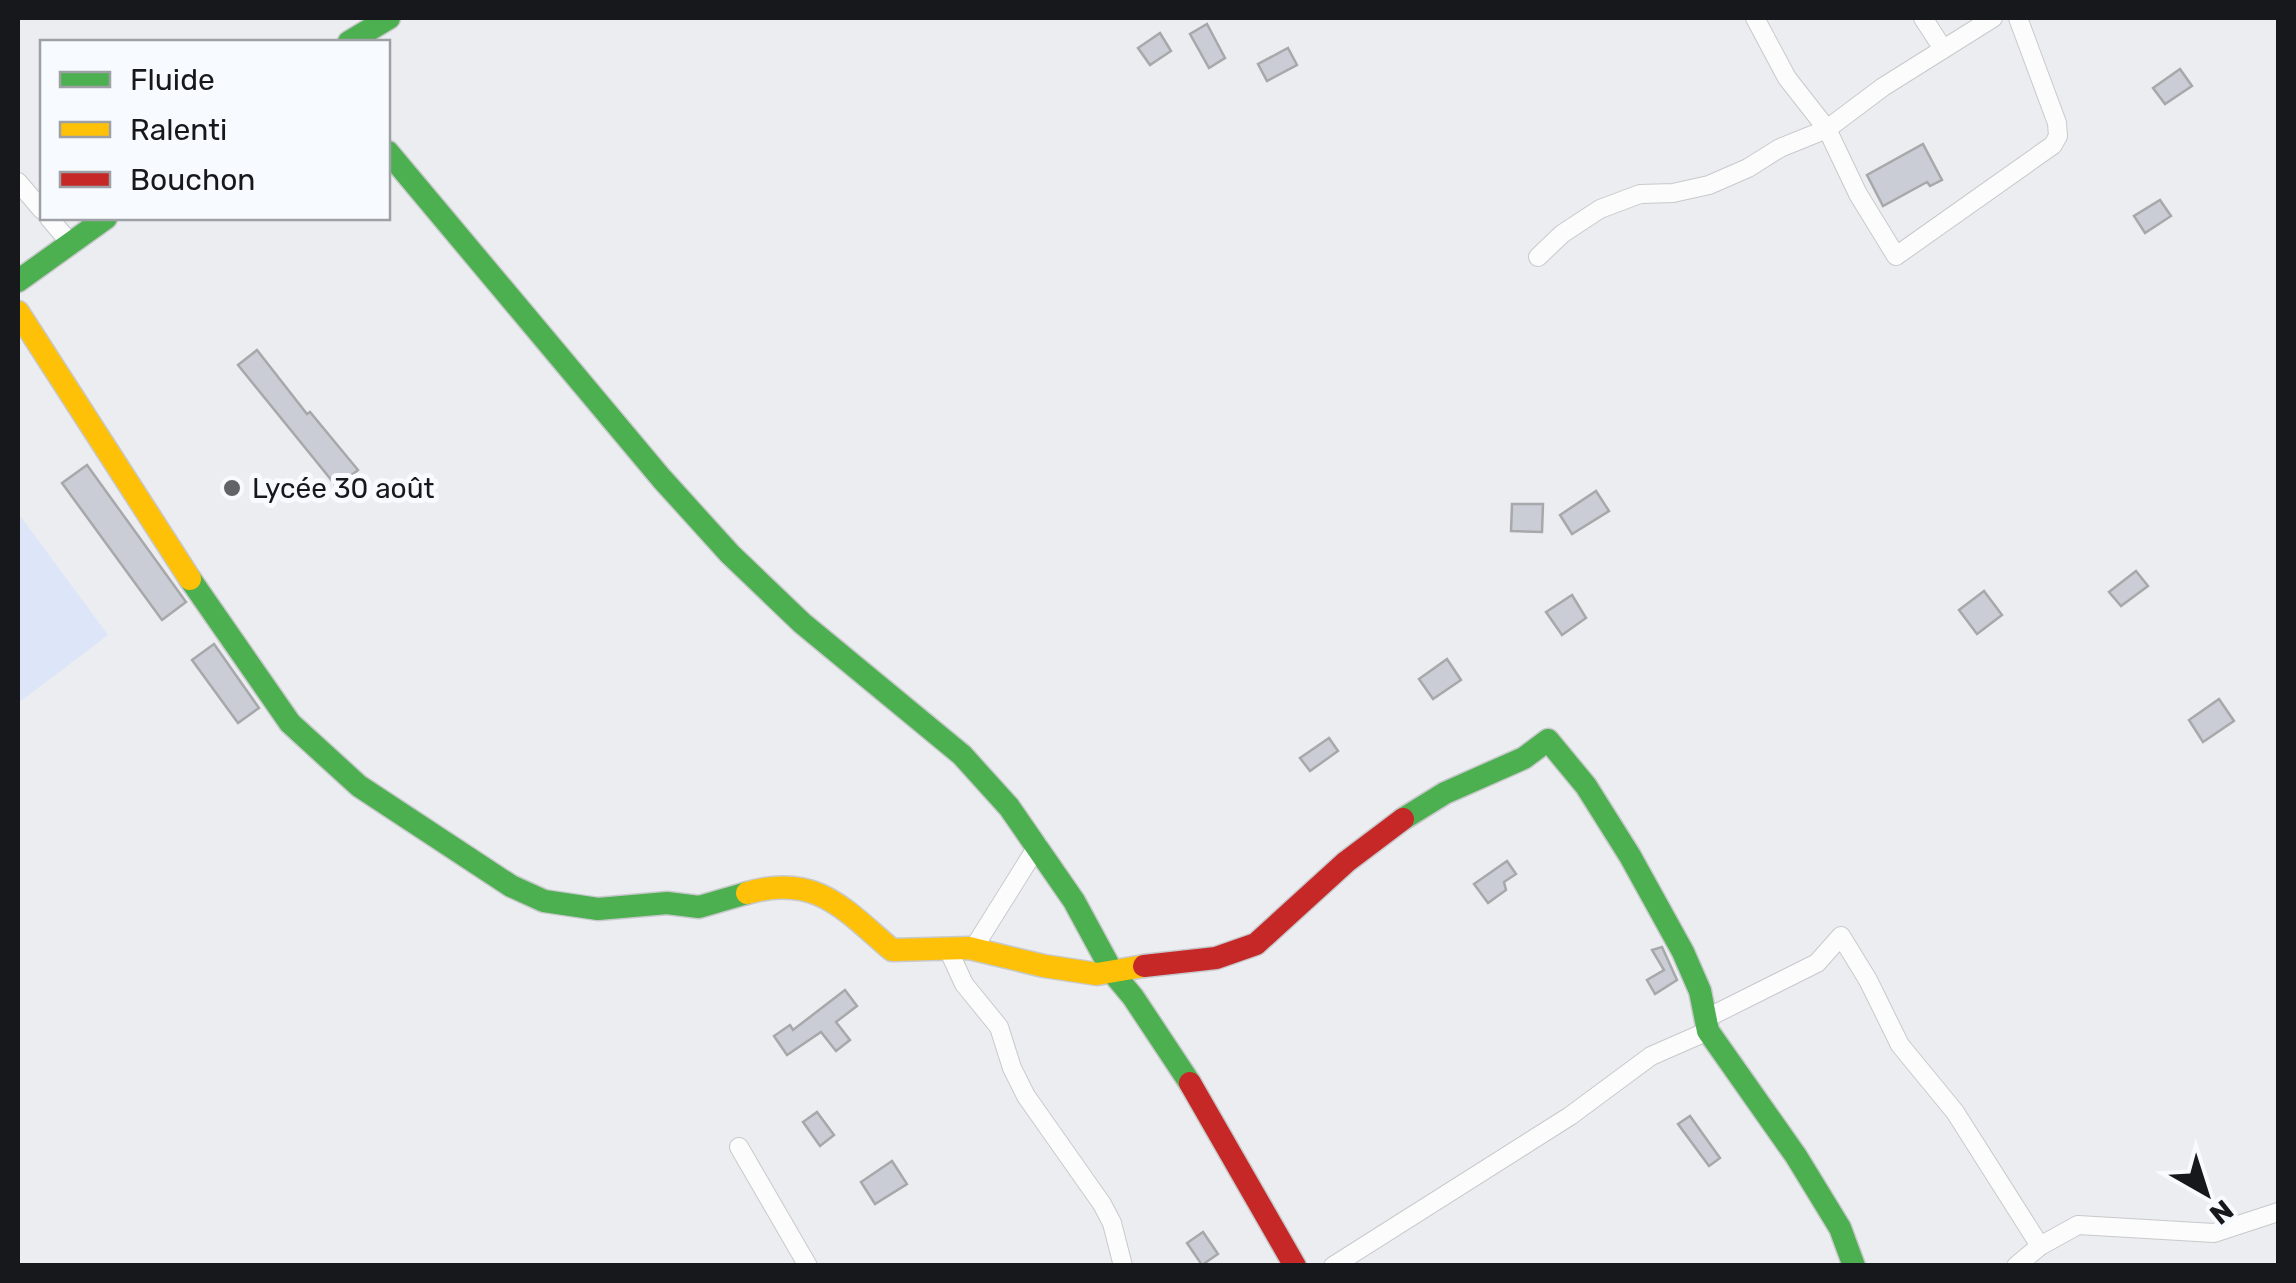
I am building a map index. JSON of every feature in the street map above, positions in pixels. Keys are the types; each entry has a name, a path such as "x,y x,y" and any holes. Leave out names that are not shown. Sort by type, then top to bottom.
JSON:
{"street":[{"path":"352,40 389,18"},
{"path":"1755,18 1787,78 1827,129 1858,194 1896,256 2052,145 2058,136 2057,123 2018,18"},
{"path":"1923,18 1944,49"},
{"path":"1538,258 1562,234 1600,209 1640,194 1673,193 1709,185 1827,129 1992,18"},
{"path":"390,154 662,479 730,554 802,623 962,755 1038,845 1113,973 1198,1095 1296,1266"},
{"path":"18,182 40,208"},
{"path":"50,220 71,244"},
{"path":"18,282 103,220"},
{"path":"18,312 215,617 290,723 359,786 512,886 544,901 598,910 666,903 699,908 765,888 798,888 829,897 892,950 902,952 973,948 1046,966 1113,973 1236,955 1256,944 1390,831 1444,793 1531,756 1548,740 1595,800 1647,886 1689,965 1707,1025 1840,1228 1854,1266"},
{"path":"973,948 1038,845"},
{"path":"1332,1266 1570,1116 1651,1056 1818,963 1841,936 1900,1046 1955,1112 2040,1246"},
{"path":"946,947 964,984 1000,1027 1012,1068 1026,1096 1102,1204 1112,1223 1123,1266"},
{"path":"739,1147 808,1266"},
{"path":"2016,1266 2040,1246 2078,1225 2214,1233 2278,1212"}],"shaded area":[{"path":"18,513 108,635 18,703"}],"building":[{"path":"1207,24 1225,58 1209,68 1190,34"},
{"path":"1160,33 1171,51 1150,65 1138,48"},
{"path":"1288,48 1297,65 1267,81 1258,64"},
{"path":"2180,69 2192,86 2165,104 2153,88"},
{"path":"1923,144 1942,180 1930,186 1927,182 1883,206 1867,175"},
{"path":"2160,200 2171,216 2145,233 2134,216"},
{"path":"257,350 358,470 337,487 238,365"},
{"path":"87,465 186,602 162,620 62,483"},
{"path":"1596,491 1609,511 1572,534 1560,515"},
{"path":"1512,504 1543,504 1542,532 1511,531"},
{"path":"2136,571 2148,586 2121,606 2109,592"},
{"path":"1984,591 2002,615 1977,634 1959,610"},
{"path":"1572,595 1586,618 1562,635 1546,612"},
{"path":"214,644 259,708 238,723 192,660"},
{"path":"1447,659 1461,680 1433,699 1419,679"},
{"path":"2219,699 2234,721 2203,742 2189,720"},
{"path":"1329,738 1338,751 1310,771 1300,758"},
{"path":"1507,861 1516,874 1504,882 1506,890 1488,903 1474,884"},
{"path":"1662,947 1677,980 1655,994 1647,980 1664,970 1652,950"},
{"path":"845,990 857,1006 836,1022 850,1040 836,1051 821,1032 787,1055 774,1036 790,1025 793,1030"},
{"path":"817,1112 834,1135 820,1146 803,1122"},
{"path":"1690,1116 1720,1158 1709,1166 1678,1124"},
{"path":"892,1161 907,1184 875,1204 861,1182"},
{"path":"1203,1232 1218,1254 1202,1265 1187,1243"}],"traffic: fast":[{"path":"352,40 389,18"},
{"path":"390,154 662,479 730,554 802,623 962,755 1009,807 1074,901 1113,973 1190,1083"},
{"path":"18,281 103,220"},
{"path":"190,579 290,723 359,786 511,886 544,901 598,909 667,903 699,907 747,893"},
{"path":"1403,819 1445,793 1524,758 1548,740 1586,786 1630,856 1683,952 1700,991 1708,1031 1796,1156 1840,1228 1854,1266"}],"traffic: slow":[{"path":"18,312 190,579"},
{"path":"747,893 771,888 811,891 843,909 892,950 969,948 1097,974 1144,966"}],"traffic: jam":[{"path":"1144,966 1216,958 1256,944 1346,862 1403,819"},
{"path":"1190,1083 1295,1266"}],"place":[{"name":"Lycée 30 août","path":"232,488"}]}
